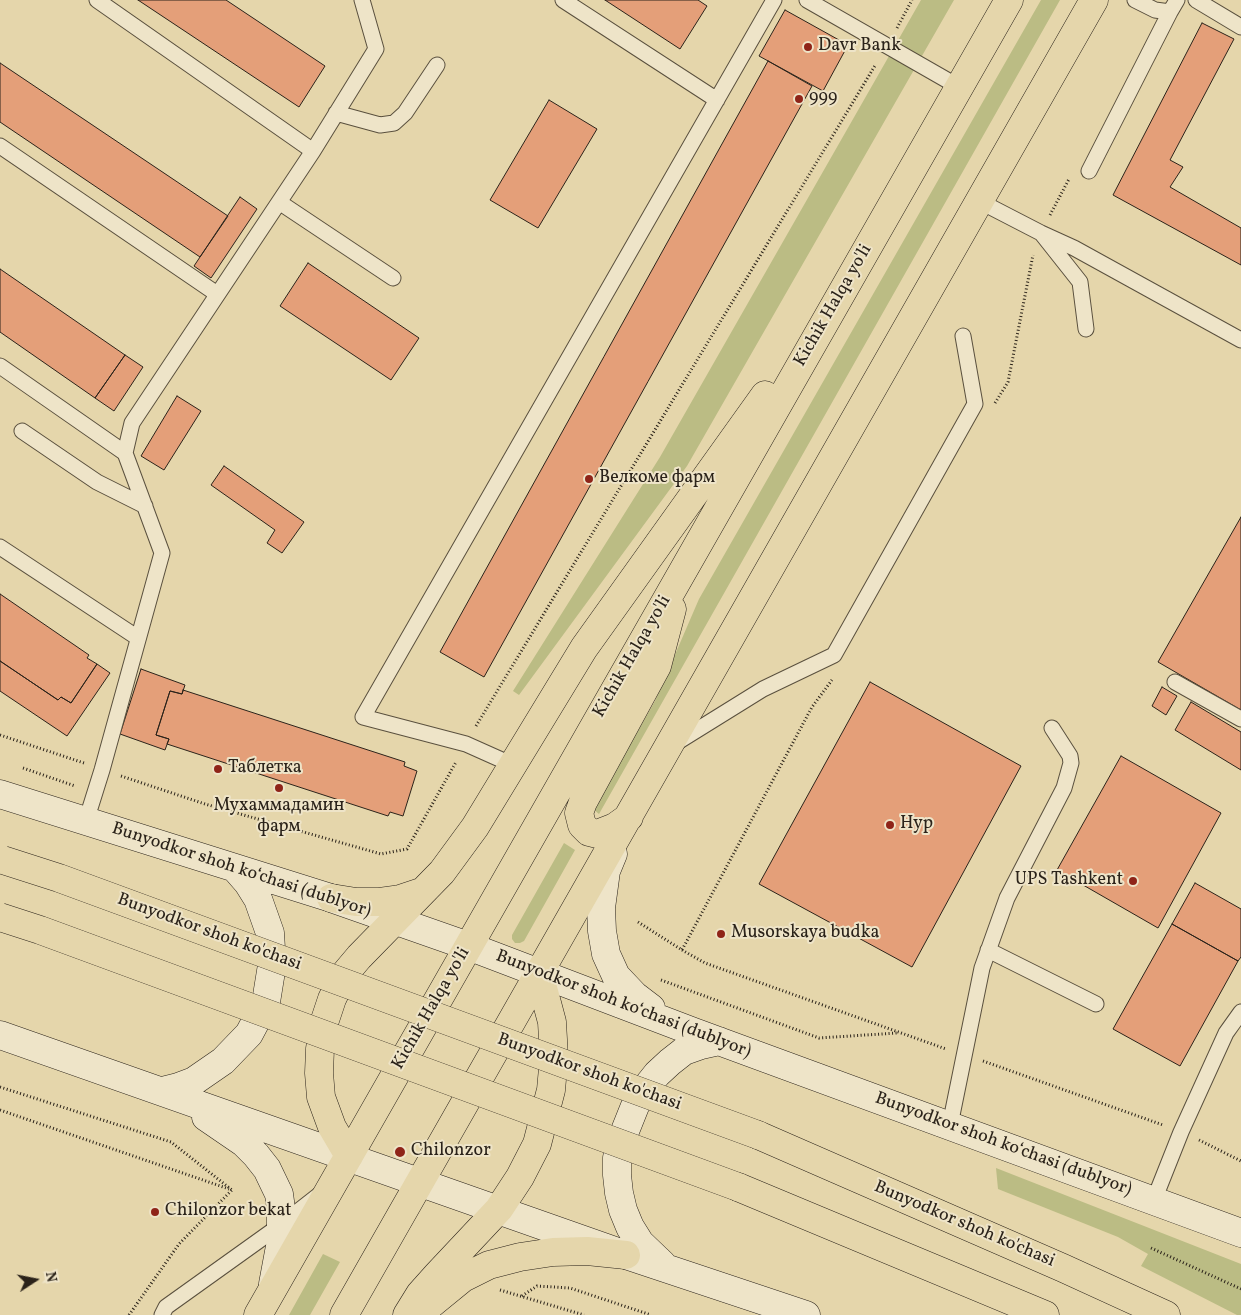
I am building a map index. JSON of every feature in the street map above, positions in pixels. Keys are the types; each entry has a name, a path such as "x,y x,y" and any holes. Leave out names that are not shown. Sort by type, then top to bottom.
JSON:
{"main road":[{"name":"Kichik Halqa yo'li","path":"258,1315 1009,0"},
{"path":"344,1315 1094,0"},
{"path":"348,1156 332,1127 321,1097 319,1073 324,1023 332,999 343,976 394,920 442,872 475,827 584,648 863,256"},
{"path":"629,817 605,833 597,834 589,832 582,824 579,813 583,802 657,666 684,569"},
{"name":"Bunyodkor shoh ko'chasi","path":"2,860 59,878 758,1135 1166,1315"},
{"path":"331,898 356,902 378,902 400,900 423,891"},
{"path":"0,917 40,930 738,1187 1045,1315"},
{"path":"407,1315 420,1294 499,1209 529,1161 542,1125 551,1090 554,1056 554,1039 539,973"},
{"path":"419,1315 462,1278 489,1264 520,1256 553,1252 587,1251 626,1254"}],"street":[{"name":"Bunyodkor shoh koʻchasi (dublyor)","path":"0,794 331,898 468,946 706,1037 1241,1233"},
{"path":"629,817 606,871 602,893 601,923 606,954 616,976 634,995 663,1016 706,1037 700,1045 684,1052 670,1062 645,1089 635,1106 621,1141 618,1158 619,1193 630,1227 640,1243 668,1269"},
{"path":"162,1091 194,1081 223,1061 249,1034 266,1002 272,965 270,933 258,899 248,883 235,868"},
{"path":"0,1034 668,1269 806,1315"},
{"path":"162,1091 218,1124 244,1143 267,1169 279,1194 282,1224 279,1256 272,1291"}],"lane":[{"path":"97,0 313,151"},
{"path":"86,821 162,553 125,453 132,423 313,151 376,49 363,4 351,0"},
{"path":"563,0 717,100"},
{"path":"513,765 466,744 363,717 774,0"},
{"path":"807,0 959,86"},
{"path":"1135,0 1155,10 1174,6"},
{"path":"1196,0 1241,27"},
{"path":"1089,171 1174,6"},
{"path":"336,113 380,125 394,124 406,112 437,65"},
{"path":"0,146 217,294"},
{"path":"979,201 1074,248 1241,340"},
{"path":"279,202 393,278"},
{"path":"1041,233 1080,282 1086,329"},
{"path":"667,749 763,690 834,655 975,404 963,336"},
{"path":"0,366 125,453"},
{"path":"22,431 97,482 145,506"},
{"path":"0,547 138,638"},
{"path":"1175,682 1241,719"},
{"path":"950,1126 982,968 988,950 1007,898 1064,788 1071,764 1070,756 1052,728"},
{"path":"988,950 1096,1004"},
{"path":"1154,1200 1181,1132 1226,1033 1241,1012"},
{"path":"162,1315 166,1308 282,1224 333,1184"}],"path":[{"path":"0,735 205,804 381,854 407,849 466,744 887,46 912,0"},
{"path":"22,768 83,789"},
{"path":"653,978 819,1038 899,1032"},
{"path":"0,1087 171,1142 232,1190"},
{"path":"0,1110 232,1190"},
{"path":"129,1315 179,1244 232,1190"},
{"path":"1151,1248 1241,1289"},
{"path":"522,1296 537,1286 570,1288 651,1315"},
{"path":"497,1290 584,1315"}],"green space":[{"path":"921,0 954,0 687,466 519,695 513,691 660,457"},
{"path":"1041,0 1060,0 599,814 593,809 655,701 699,599"},
{"path":"564,843 575,850 524,941 515,943 512,935"},
{"path":"996,1168 1241,1264 1241,1315 1237,1315 1141,1266 1148,1254 1118,1237 998,1189"},
{"path":"323,1254 340,1262 310,1315 289,1315"}],"building":[{"path":"138,0 226,0 325,66 299,107"},
{"path":"605,0 698,0 707,6 680,49"},
{"path":"785,10 848,45 823,91 759,56"},
{"path":"1202,23 1234,39 1170,160 1183,167 1170,187 1241,228 1241,265 1113,195"},
{"path":"768,61 812,86 484,677 440,652"},
{"path":"0,63 228,216 200,257 0,122"},
{"path":"549,100 597,129 538,228 490,200"},
{"path":"240,197 257,209 211,278 194,266"},
{"path":"308,263 419,338 391,380 280,306"},
{"path":"0,269 125,355 95,398 0,332"},
{"path":"125,355 143,367 114,411 95,398"},
{"path":"177,396 201,411 164,470 141,456"},
{"path":"224,466 304,522 282,553 267,543 275,530 211,485"},
{"path":"1241,517 1241,710 1158,662"},
{"path":"0,594 89,655 87,658 97,664 71,703 61,697 58,700 0,661"},
{"path":"0,661 58,700 61,697 71,703 97,664 110,673 67,736 0,691"},
{"path":"141,669 185,685 182,694 170,691 156,735 169,739 165,750 120,734"},
{"name":"Нур","path":"870,682 1021,766 912,967 759,884"},
{"path":"1162,687 1177,696 1166,715 1152,706"},
{"path":"183,690 405,762 404,766 417,771 403,816 390,812 388,816 167,744 169,739 156,735 170,691 182,694"},
{"path":"1191,702 1241,732 1241,770 1175,730"},
{"path":"1121,756 1221,813 1158,928 1057,870"},
{"path":"1195,883 1241,909 1241,957 1238,961 1172,924"},
{"path":"1172,924 1238,961 1180,1066 1113,1029"}],"place":[{"name":"Davr Bank","path":"808,47"},
{"name":"999","path":"799,99"},
{"name":"Велкоме фарм","path":"589,479"},
{"name":"Таблетка","path":"218,769"},
{"name":"Мухаммадамин фарм","path":"279,788"},
{"name":"Нур","path":"890,825"},
{"name":"UPS Tashkent","path":"1133,881"},
{"name":"Musorskaya budka","path":"721,934"},
{"name":"Chilonzor","path":"400,1152"},
{"name":"Chilonzor bekat","path":"155,1212"}]}
